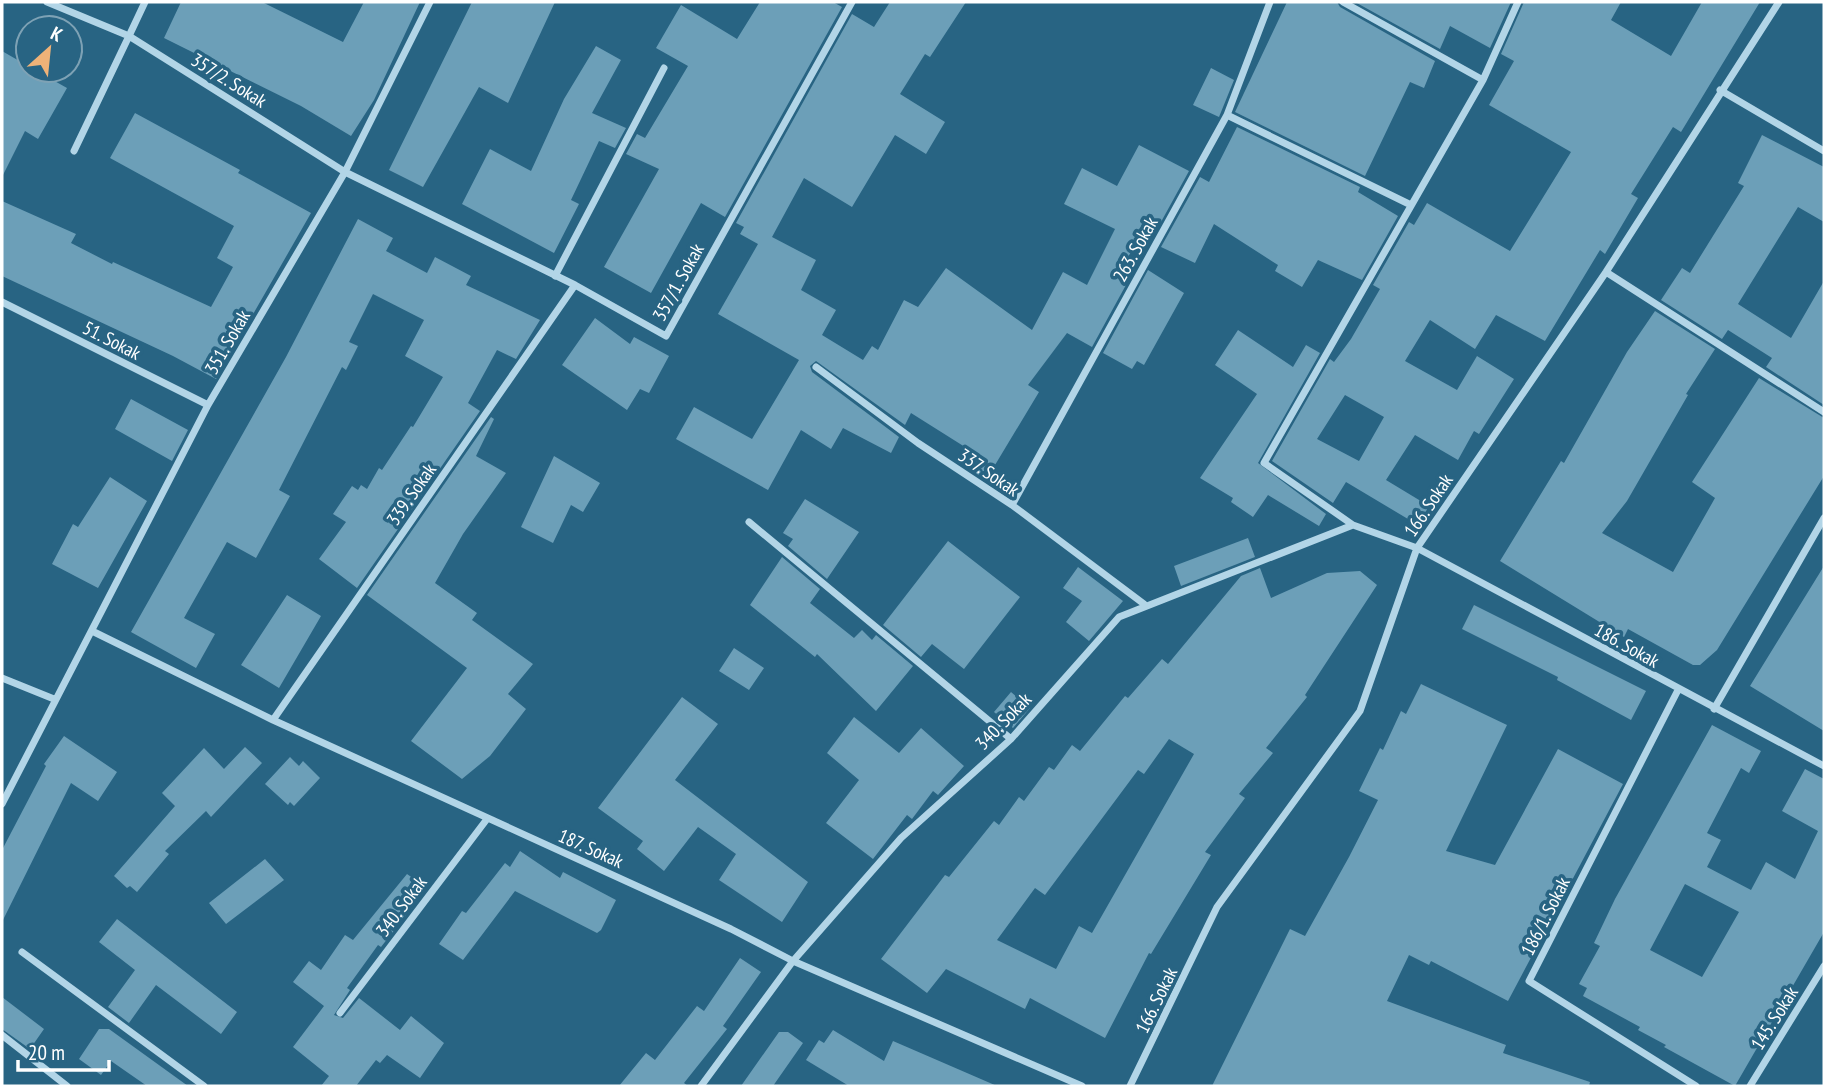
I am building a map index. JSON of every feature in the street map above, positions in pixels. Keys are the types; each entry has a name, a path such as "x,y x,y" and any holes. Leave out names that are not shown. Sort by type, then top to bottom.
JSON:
{"street":[{"name":"357/2. Sokak","path":"47,2 129,36 345,172"},
{"path":"74,151 145,2"},
{"name":"351. Sokak","path":"2,804 208,405 345,172 430,2"},
{"name":"357/1. Sokak","path":"345,172 575,285 666,336 852,2"},
{"name":"263. Sokak","path":"1012,505 1227,115 1270,2"},
{"path":"1343,2 1483,80"},
{"path":"1417,548 1353,525 1264,463 1483,80 1518,2"},
{"name":"166. Sokak","path":"1130,1086 1217,907 1360,711 1417,548 1606,272 1720,90 1779,2"},
{"path":"555,276 664,68"},
{"path":"1720,90 1824,151"},
{"path":"1227,115 1411,205"},
{"path":"1606,272 1824,412"},
{"name":"339. Sokak","path":"273,720 575,285"},
{"name":"51. Sokak","path":"2,302 208,405"},
{"name":"337. Sokak","path":"816,368 918,443 1012,505 1144,604"},
{"path":"1714,709 1824,518"},
{"path":"749,522 1011,739"},
{"name":"340. Sokak","path":"701,1086 793,961 901,838 1011,739 1119,617 1144,604 1353,525"},
{"name":"186. Sokak","path":"1417,548 1824,766"},
{"name":"187. Sokak","path":"92,631 273,720 731,929 793,961 1082,1086"},
{"path":"2,678 54,699"},
{"name":"186/1. Sokak","path":"1678,690 1529,981 1696,1086"},
{"name":"340. Sokak","path":"340,1013 487,819"},
{"path":"22,952 204,1086"},
{"name":"145. Sokak","path":"1750,1086 1824,966"},
{"path":"2,1035 67,1086"}],"building":[{"path":"181,2 262,2 343,42 364,2 420,2 374,100 351,136 301,106 164,38"},
{"path":"472,2 555,2 508,103 479,87 423,187 389,170"},
{"path":"760,2 833,2 842,7 725,217 701,203 651,293 604,267 659,169 626,154 637,134 645,138 688,66 656,48 681,5 737,39"},
{"path":"890,2 966,2 930,57 925,54 900,94 945,122 926,154 895,135 852,207 804,178 772,237 816,260 801,290 836,310 822,335 863,360 872,346 878,350 904,300 918,307 946,268 1032,330 1063,272 1087,285 1115,229 1064,204 1082,168 1117,186 1139,145 1189,171 1150,242 1140,237 1128,257 1138,263 1092,347 1067,333 1028,385 1039,392 986,480 957,461 965,447 911,413 905,425 816,361 810,366 812,372 899,437 891,453 843,428 831,449 801,430 768,490 676,439 694,407 752,439 799,360 718,314 758,244 740,234 744,227 736,223 852,14 874,27"},
{"path":"1287,2 1337,2 1340,7 1435,61 1424,88 1410,82 1365,176 1235,112"},
{"path":"1355,2 1511,2 1490,48 1450,26 1440,49"},
{"path":"1524,2 1621,2 1611,20 1671,56 1702,2 1760,2 1681,132 1673,127 1631,194 1638,198 1605,254 1600,250 1545,341 1496,315 1475,349 1430,320 1405,361 1457,390 1477,356 1514,379 1479,434 1474,431 1458,460 1415,435 1386,480 1429,506 1418,525 1346,482 1333,503 1272,461 1330,359 1334,362 1351,339 1380,289 1373,285 1409,222 1414,225 1427,203 1510,251 1571,152 1489,105 1514,61 1501,54","holes":["1345,395 1384,417 1359,461 1317,439"]},
{"path":"596,46 621,60 592,113 626,128 615,148 599,141 571,200 579,204 554,253 462,204 490,149 531,171 564,99"},
{"path":"2,51 14,58 14,84 60,84 67,88 38,139 25,131 2,177"},
{"path":"1211,68 1234,80 1219,117 1193,105"},
{"path":"135,113 240,170 238,173 311,213 216,379 2,276 2,201 76,234 71,243 112,264 113,262 211,307 233,267 217,258 234,226 110,158"},
{"path":"1237,127 1360,187 1358,192 1398,216 1362,280 1318,260 1302,287 1275,271 1278,265 1214,224 1195,263 1161,247 1200,177 1209,182"},
{"path":"1762,135 1824,167 1824,222 1798,207 1738,304 1791,338 1824,281 1824,405 1766,367 1772,358 1728,330 1722,339 1661,300 1682,268 1690,273 1744,186 1738,183"},
{"path":"358,219 393,238 386,251 427,273 435,257 471,276 466,285 540,320 516,359 497,350 468,403 480,411 357,588 319,559 346,522 333,514 352,486 358,490 361,485 367,489 379,468 382,470 411,426 413,427 443,377 405,356 424,320 373,294 349,342 358,346 346,370 342,367 279,490 290,496 256,558 227,542 184,618 215,634 196,668 131,632 286,357"},
{"path":"1148,270 1184,293 1144,365 1137,361 1132,369 1103,353"},
{"path":"1655,311 1715,349 1686,394 1688,395 1627,501 1602,533 1673,572 1715,498 1692,482 1759,378 1824,418 1824,476 1717,650 1700,665 1693,665 1628,629 1624,637 1500,561 1561,461 1564,463 1627,352"},
{"path":"595,318 630,344 634,337 669,356 649,393 640,389 627,410 562,365"},
{"path":"1238,330 1293,367 1306,345 1320,353 1258,463 1326,514 1319,526 1268,495 1253,517 1231,502 1233,498 1200,478 1257,394 1215,365"},
{"path":"131,399 188,430 172,461 115,429"},
{"path":"491,417 494,419 476,456 506,473 463,534 435,583 477,613 472,620 533,664 508,694 526,709 490,756 462,779 411,741 467,668 367,595"},
{"path":"554,456 600,483 583,512 571,505 553,543 521,527"},
{"path":"110,477 147,501 98,588 52,564 73,524 78,527"},
{"path":"805,499 859,532 827,579 788,546 793,539 783,533"},
{"path":"1248,538 1255,557 1181,586 1174,566"},
{"path":"948,541 1020,597 964,669 932,644 921,657 883,625"},
{"path":"782,557 820,589 810,603 854,638 862,630 872,640 876,635 913,666 876,711 817,654 815,657 750,605"},
{"path":"1824,566 1824,731 1750,686"},
{"path":"1078,567 1123,601 1089,641 1066,622 1082,601 1063,588"},
{"path":"1260,568 1271,598 1327,573 1360,571 1377,585 1305,695 1307,697 1266,748 1273,753 1239,794 1245,798 1205,852 1211,855 1151,954 1149,953 1105,1038 1030,998 1025,1009 946,969 927,993 881,959 945,875 949,877 994,821 999,825 1019,797 1024,801 1049,767 1054,770 1072,745 1080,751 1125,696 1128,698 1162,659 1168,664 1241,576","holes":["1169,739 1194,754 1092,933 1079,926 1056,969 997,940 1035,888 1045,895 1138,770 1144,774"]},
{"path":"287,595 321,616 279,688 241,665"},
{"path":"1474,605 1646,691 1631,720 1557,680 1558,677 1462,629"},
{"path":"734,648 764,668 749,690 719,671"},
{"path":"1421,684 1507,725 1446,851 1495,865 1558,749 1623,784 1508,1001 1431,961 1429,965 1409,955 1387,1001 1506,1045 1503,1053 1590,1082 1589,1086 1212,1086 1290,929 1305,936 1349,857 1378,800 1359,791 1380,748 1383,750 1401,711 1406,714"},
{"path":"1011,692 1030,708 1013,728 994,712"},
{"path":"682,697 718,724 675,780 808,882 782,922 719,880 736,854 698,827 664,871 637,849 643,841 598,808"},
{"path":"854,717 899,753 921,728 964,766 938,795 933,791 912,819 907,815 873,859 826,823 859,780 827,753"},
{"path":"1712,725 1761,751 1749,773 1741,768 1707,833 1721,840 1707,867 1751,890 1766,862 1795,879 1818,831 1782,811 1805,769 1824,779 1824,932 1735,1086 1664,1047 1666,1045 1638,1030 1640,1027 1583,996 1587,988 1579,984 1600,946 1594,943 1615,899","holes":["1685,884 1739,912 1702,977 1650,950"]},
{"path":"64,736 117,772 98,801 71,783 2,922 2,850 46,766 44,764"},
{"path":"245,747 262,763 211,817 206,811 165,851 169,854 137,892 130,886 127,888 114,876 175,806 162,793 204,748 224,769"},
{"path":"290,757 299,766 303,761 320,778 294,806 290,802 288,805 265,784"},
{"path":"520,851 560,878 563,872 616,900 601,930 597,933 515,891 463,960 439,944 462,911 466,913 505,863 510,867"},
{"path":"265,859 284,880 226,924 209,903"},
{"path":"407,874 427,888 381,947 378,945 347,988 350,990 334,1015 343,1018 359,998 400,1030 411,1016 444,1043 420,1078 387,1055 380,1063 376,1060 356,1086 321,1086 329,1076 293,1047 324,1006 293,982 309,961 321,970 345,935 353,940"},
{"path":"117,919 237,1012 221,1034 156,985 129,1023 108,1007 135,970 99,942"},
{"path":"740,958 761,972 723,1026 727,1029 684,1083 688,1086 619,1086 646,1053 655,1060 697,1006 704,1011"},
{"path":"2,997 44,1029 30,1049 2,1029"},
{"path":"99,1029 109,1029 188,1086 147,1086 111,1061 101,1075 79,1059"},
{"path":"833,1030 884,1061 893,1041 997,1086 849,1086 806,1060 819,1040 824,1043"},
{"path":"779,1032 788,1032 803,1043 773,1086 741,1086"}]}
